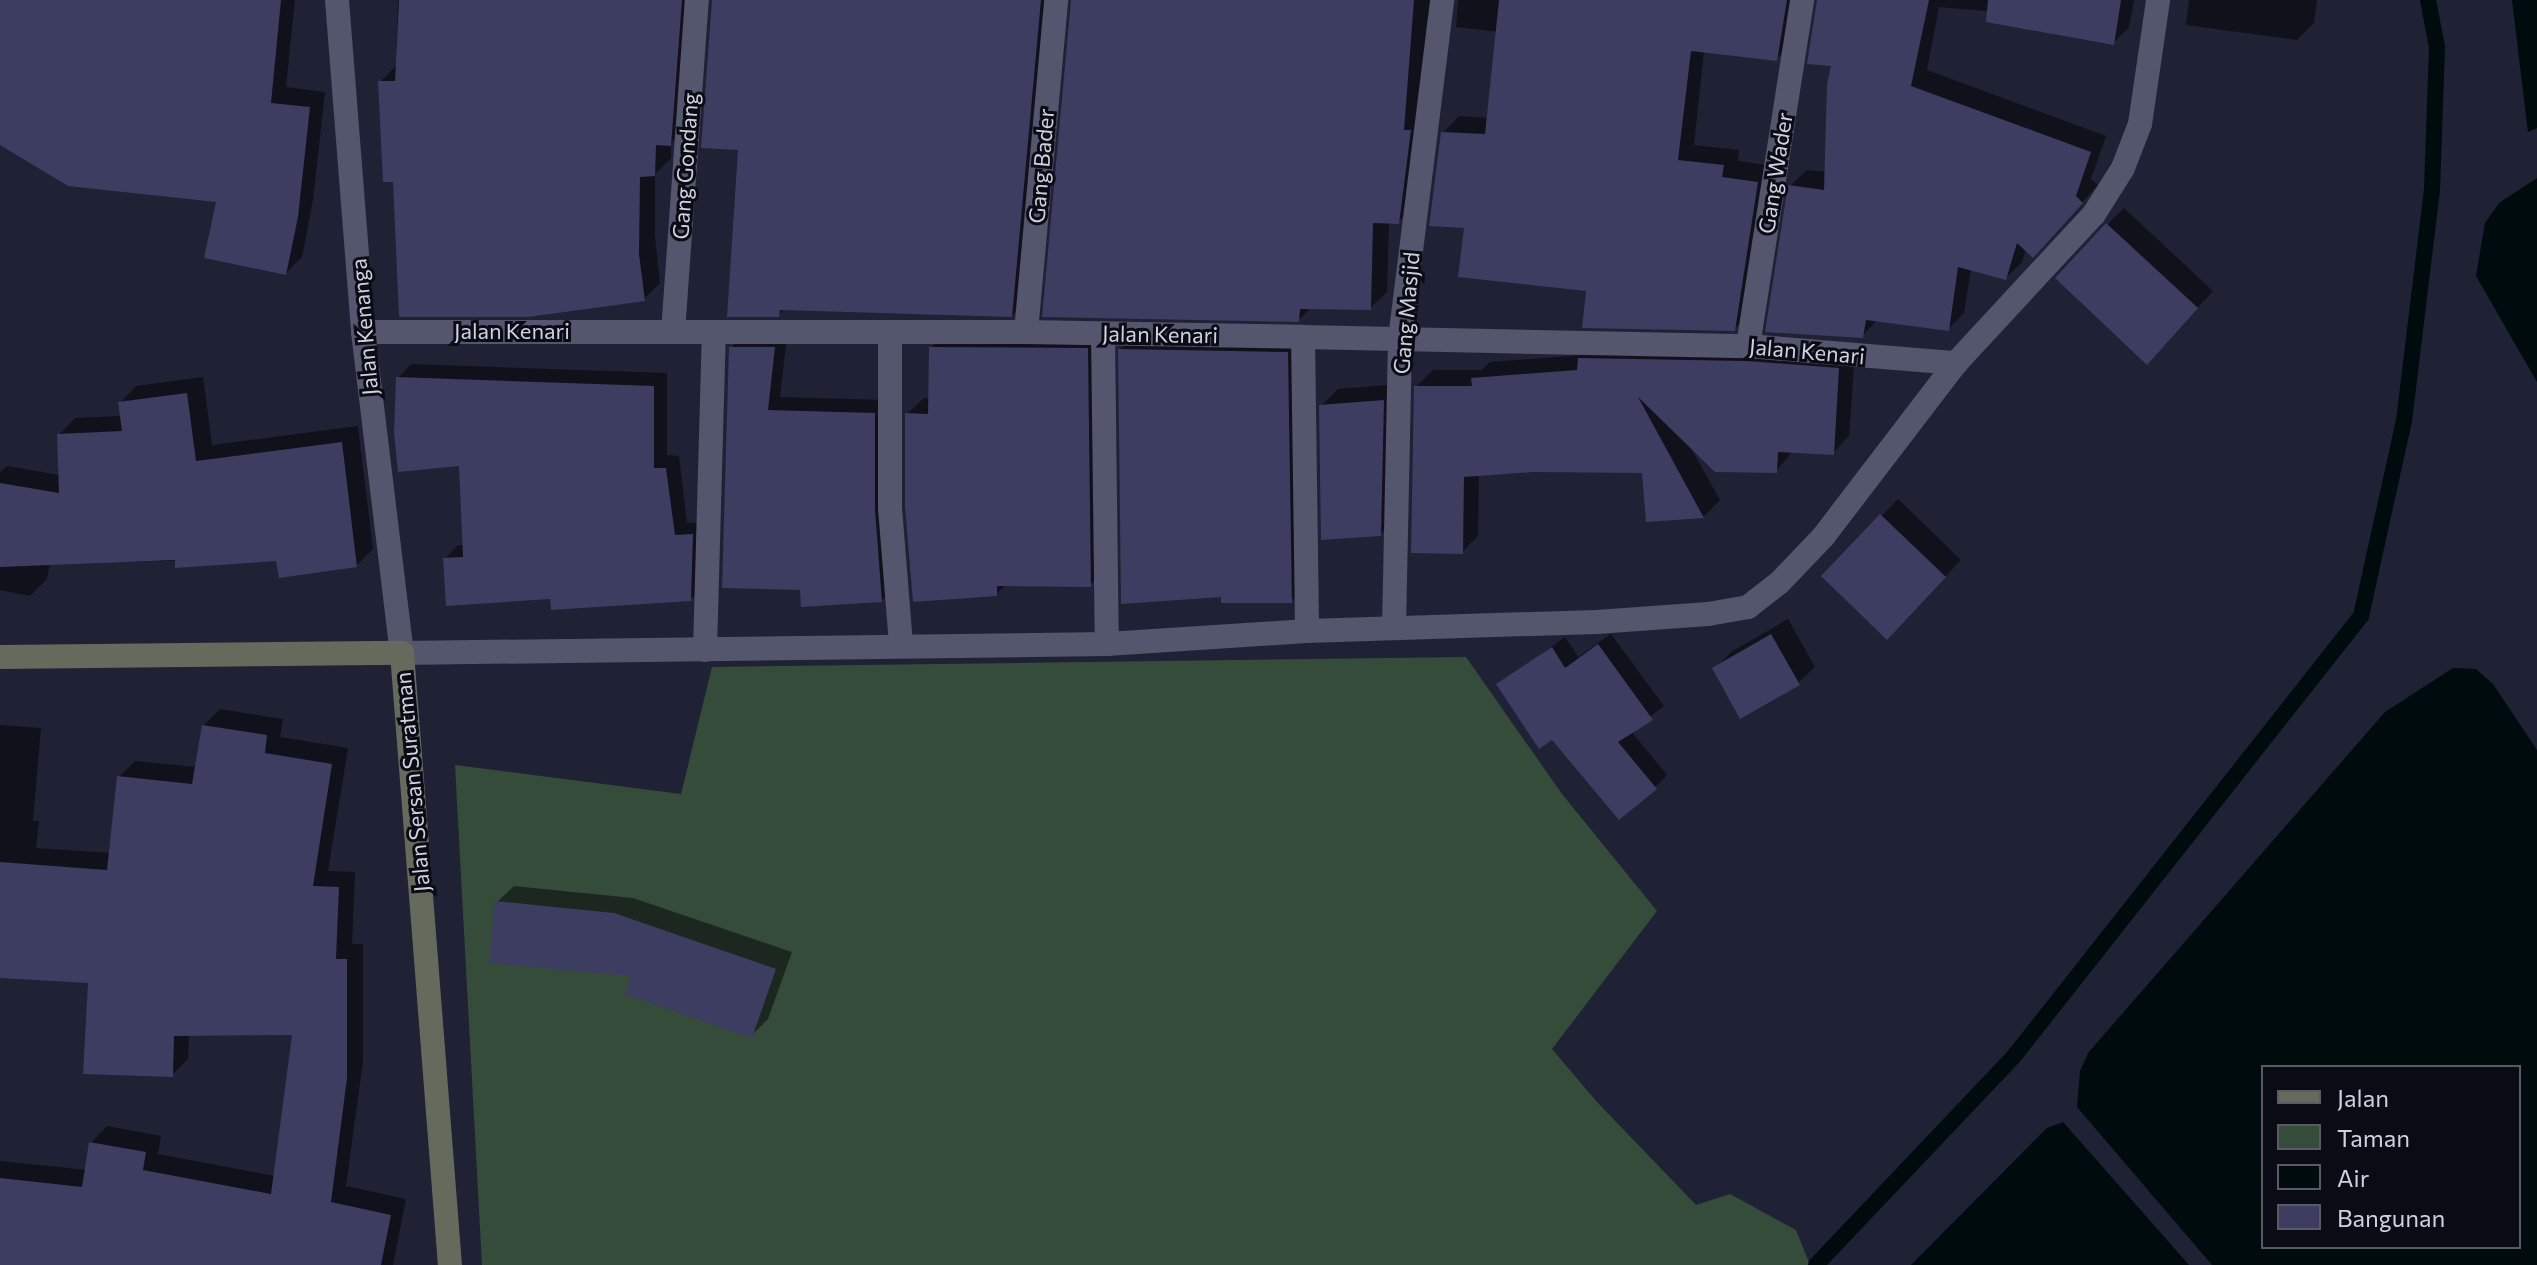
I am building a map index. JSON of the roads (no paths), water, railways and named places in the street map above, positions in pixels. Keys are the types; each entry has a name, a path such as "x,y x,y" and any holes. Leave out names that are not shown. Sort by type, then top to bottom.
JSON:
{"main road":[{"name":"Jalan Sersan Suratman","path":"0,657 402,653 450,1265"}],"street":[{"name":"Jalan Kenanga","path":"337,0 363,332 402,653"},
{"name":"Gang Gondang","path":"673,332 697,0"},
{"name":"Gang Bader","path":"1026,332 1056,0"},
{"name":"Gang Masjid","path":"1394,628 1400,339 1442,0"},
{"name":"Gang Wader","path":"1748,346 1802,0"},
{"path":"402,653 1107,644 1307,631 1597,622 1708,614 1748,607 1779,583 1823,537 1956,363 2094,214 2123,168 2140,124 2158,0"},
{"name":"Jalan Kenari","path":"363,332 1103,333 1748,346 1956,363"},
{"path":"890,332 890,508 901,646"},
{"path":"705,650 714,333"},
{"path":"1103,333 1107,644"},
{"path":"1303,337 1307,631"}],"water":[{"path":"2512,0 2537,0 2537,128 2528,132"},
{"path":"2537,178 2537,382 2476,276 2485,223 2499,203"},
{"path":"2453,668 2476,669 2493,684 2537,750 2537,1265 2212,1265 2077,1107 2080,1071 2088,1053 2385,712"},
{"path":"2063,1122 2189,1265 1911,1265 2047,1128"}],"waterway":[{"path":"1816,1265 2015,1055 2361,616 2404,421 2432,190 2437,47 2428,0"}]}
